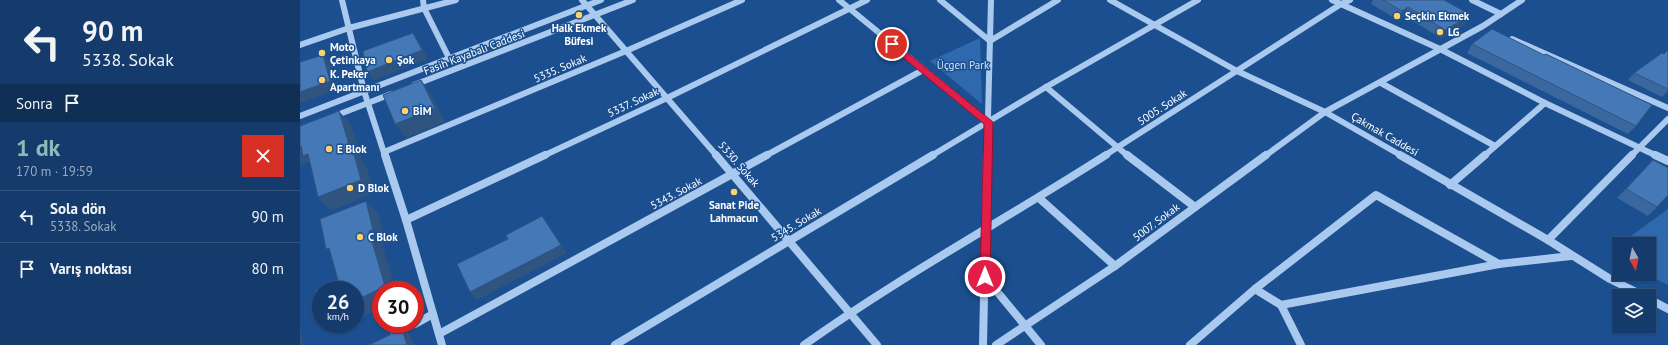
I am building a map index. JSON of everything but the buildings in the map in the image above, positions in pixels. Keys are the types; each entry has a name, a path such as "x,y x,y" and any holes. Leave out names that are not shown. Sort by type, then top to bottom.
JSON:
{"street":[{"path":"342,0 364,91 406,220 442,345"},
{"path":"423,0 424,8 449,58"},
{"path":"300,45 349,28 456,0"},
{"name":"Fasih Kayabalı Caddesi","path":"300,116 584,3 601,0"},
{"name":"Fasih Kayabalı Caddesi","path":"405,89 633,0"},
{"name":"5335. Sokak","path":"384,152 626,51 742,0"},
{"path":"839,0 988,122"},
{"name":"5337. Sokak","path":"406,220 667,98 867,0"},
{"path":"940,0 990,41"},
{"path":"984,345 985,230 991,0"},
{"path":"990,41 1058,0"},
{"name":"Çakmak Caddesi","path":"1110,0 1237,71 1325,112 1548,240 1571,256 1631,289"},
{"name":"5345. Sokak","path":"615,345 1046,87 1198,0"},
{"path":"1332,0 1440,49 1545,102 1639,146 1668,162"},
{"name":"5005. Sokak","path":"804,345 850,312 1039,198 1341,4 1350,0"},
{"path":"1472,0 1501,14"},
{"name":"5007. Sokak","path":"996,345 1115,266 1325,112 1381,83 1483,26 1522,0"},
{"name":"5330. Sokak","path":"584,3 790,241 877,345"},
{"path":"1483,26 1490,30"},
{"path":"1504,36 1668,108"},
{"name":"5343. Sokak","path":"439,334 924,70"},
{"path":"1381,83 1495,146"},
{"path":"1046,87 1118,148 1195,207"},
{"path":"328,119 398,92"},
{"path":"1450,185 1545,102"},
{"path":"1548,240 1639,146 1668,119"},
{"path":"1190,345 1255,289 1376,195 1499,264"},
{"path":"1039,198 1115,266"},
{"path":"1280,305 1499,264 1571,256"},
{"path":"985,277 1041,345"},
{"path":"1255,289 1280,305 1301,345"},
{"path":"1656,302 1668,308"},
{"path":"424,319 433,314"},
{"path":"386,338 396,333"}],"green space":[{"name":"Üçgen Park","path":"980,38 982,104 930,61"},
{"path":"1668,209 1668,285 1656,279 1656,237 1630,237"}],"place":[{"name":"Halk Ekmek Büfesi","path":"579,15"},
{"name":"Seçkin Ekmek","path":"1397,16"},
{"name":"LG","path":"1440,32"},
{"name":"Moto Çetinkaya","path":"322,53"},
{"name":"Şok","path":"389,60"},
{"name":"K. Peker Apartmanı","path":"322,80"},
{"name":"BİM","path":"405,111"},
{"name":"E Blok","path":"329,149"},
{"name":"D Blok","path":"350,188"},
{"name":"Sanat Pide Lahmacun","path":"734,192"},
{"name":"C Blok","path":"360,237"}],"route":[{"path":"892,44 988,122 985,277"}]}
